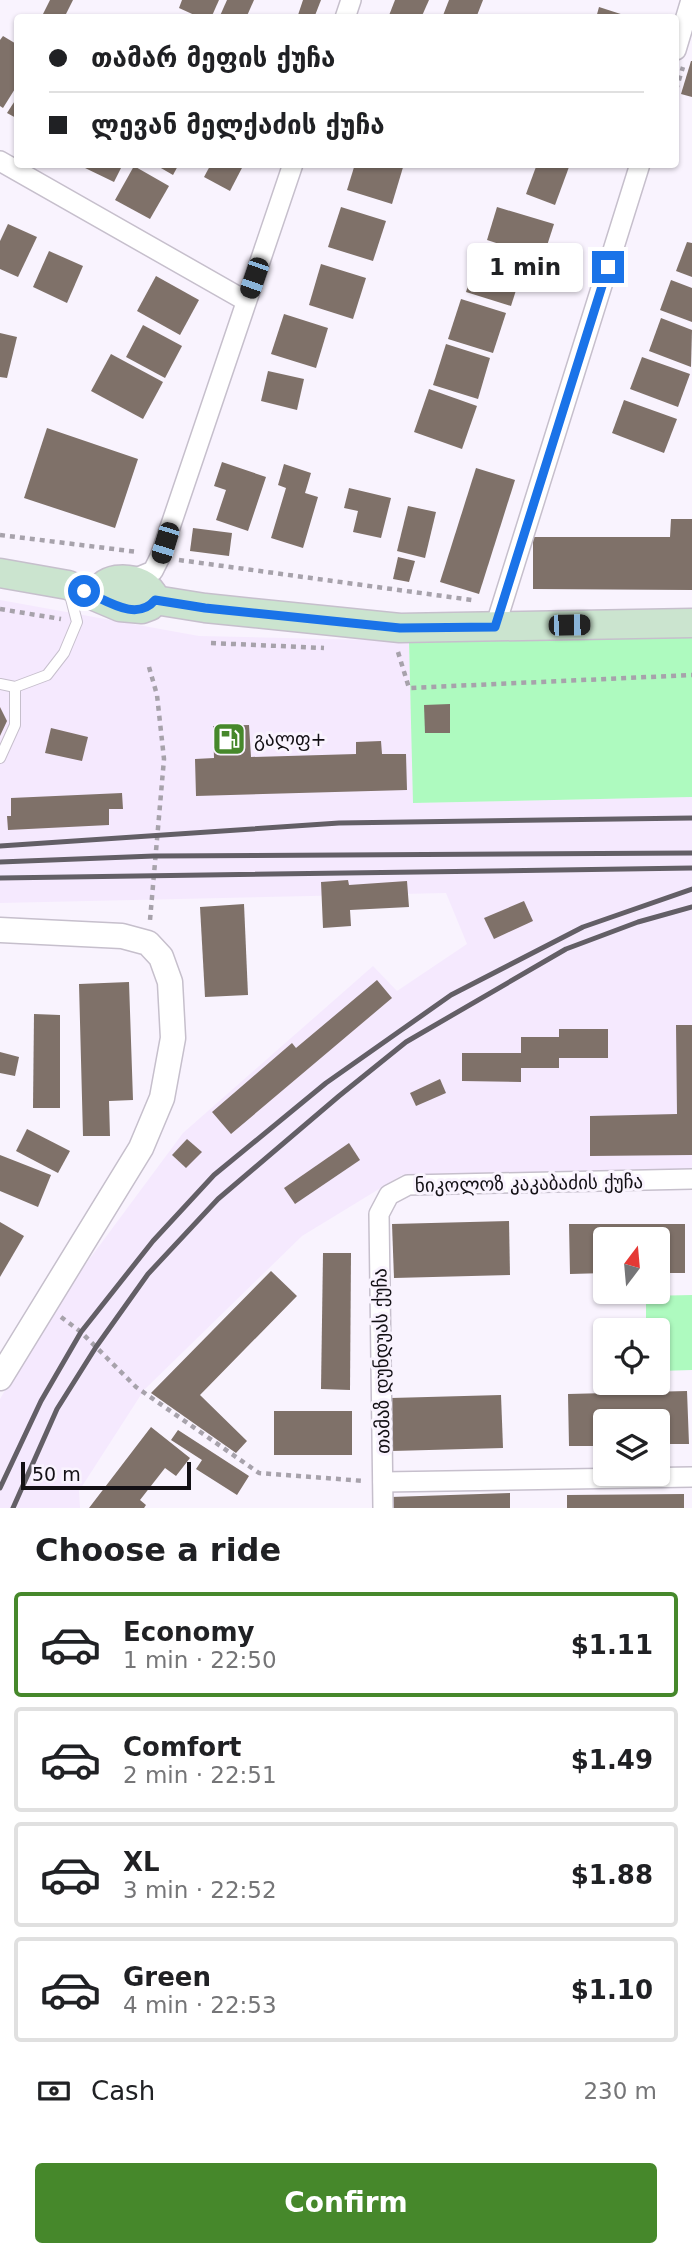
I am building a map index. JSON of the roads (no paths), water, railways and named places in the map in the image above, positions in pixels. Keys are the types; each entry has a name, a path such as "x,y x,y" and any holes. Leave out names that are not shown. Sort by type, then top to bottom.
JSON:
{"main road":[{"path":"0,573 68,585 115,587 120,607 135,610 150,606 155,600 205,608 400,628 692,623"}],"street":[{"path":"679,40 691,0"},
{"path":"0,161 246,301"},
{"path":"115,587 153,571 160,557 292,168"},
{"path":"495,627 639,168"},
{"path":"0,930 122,936 148,943 161,957 170,982 173,1038 162,1098 141,1148 0,1378"},
{"name":"ნიკოლოზ კაკაბაძის ქუჩა","path":"379,1214 390,1195 408,1185 692,1179"},
{"name":"თამაზ დუნდუას ქუჩა","path":"379,1214 383,1508"},
{"path":"383,1482 692,1478"}],"lane":[{"path":"0,684 15,687 47,675 64,653 77,622 68,585"},
{"path":"0,758 15,724 15,687"}],"railway":[{"path":"0,846 339,823 692,818"},
{"path":"0,862 154,856 692,853"},
{"path":"0,878 692,868"},
{"path":"0,1488 41,1401 81,1332 153,1241 214,1175 326,1083 451,995 583,927 692,889"},
{"path":"13,1508 57,1409 96,1347 148,1274 218,1199 406,1042 566,949 638,922 692,907"}],"place":[{"name":"გალფ+","path":"229,739"}]}
